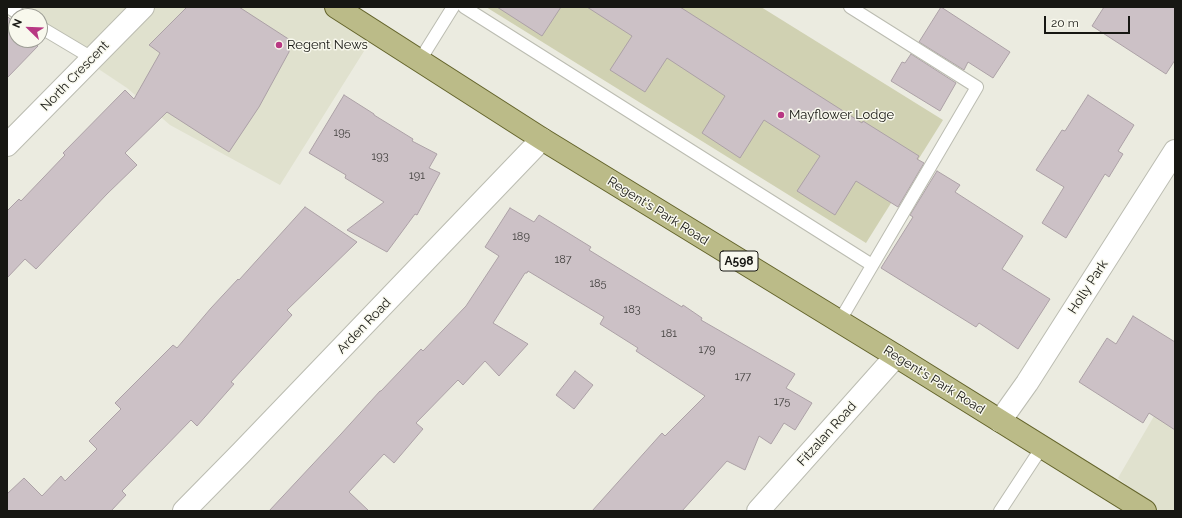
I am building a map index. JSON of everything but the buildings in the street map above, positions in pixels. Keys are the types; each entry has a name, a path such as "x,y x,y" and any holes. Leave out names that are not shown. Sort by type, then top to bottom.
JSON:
{"main road":[{"name":"Regent's Park Road","path":"336,7 542,139 1145,511"}],"street":[{"name":"North Crescent","path":"7,145 143,7"},
{"name":"Arden Road","path":"184,511 542,139"},
{"name":"Holly Park","path":"1000,421 1030,378 1175,152"},
{"name":"Fitzalan Road","path":"758,511 896,356"}],"lane":[{"path":"420,60 452,7"},
{"path":"464,7 872,264"},
{"path":"839,322 977,87 850,7"},
{"path":"48,32 92,58"},
{"path":"1000,511 1042,447"}],"shaded area":[{"path":"7,7 336,7 376,32 280,185 170,125 127,88 48,38 48,8"},
{"path":"486,7 761,7 943,120 866,243"},
{"path":"1175,380 1175,511 1158,511 1118,478"}],"place":[{"name":"Regent News","path":"279,45"},
{"name":"Mayflower Lodge","path":"781,115"}]}
